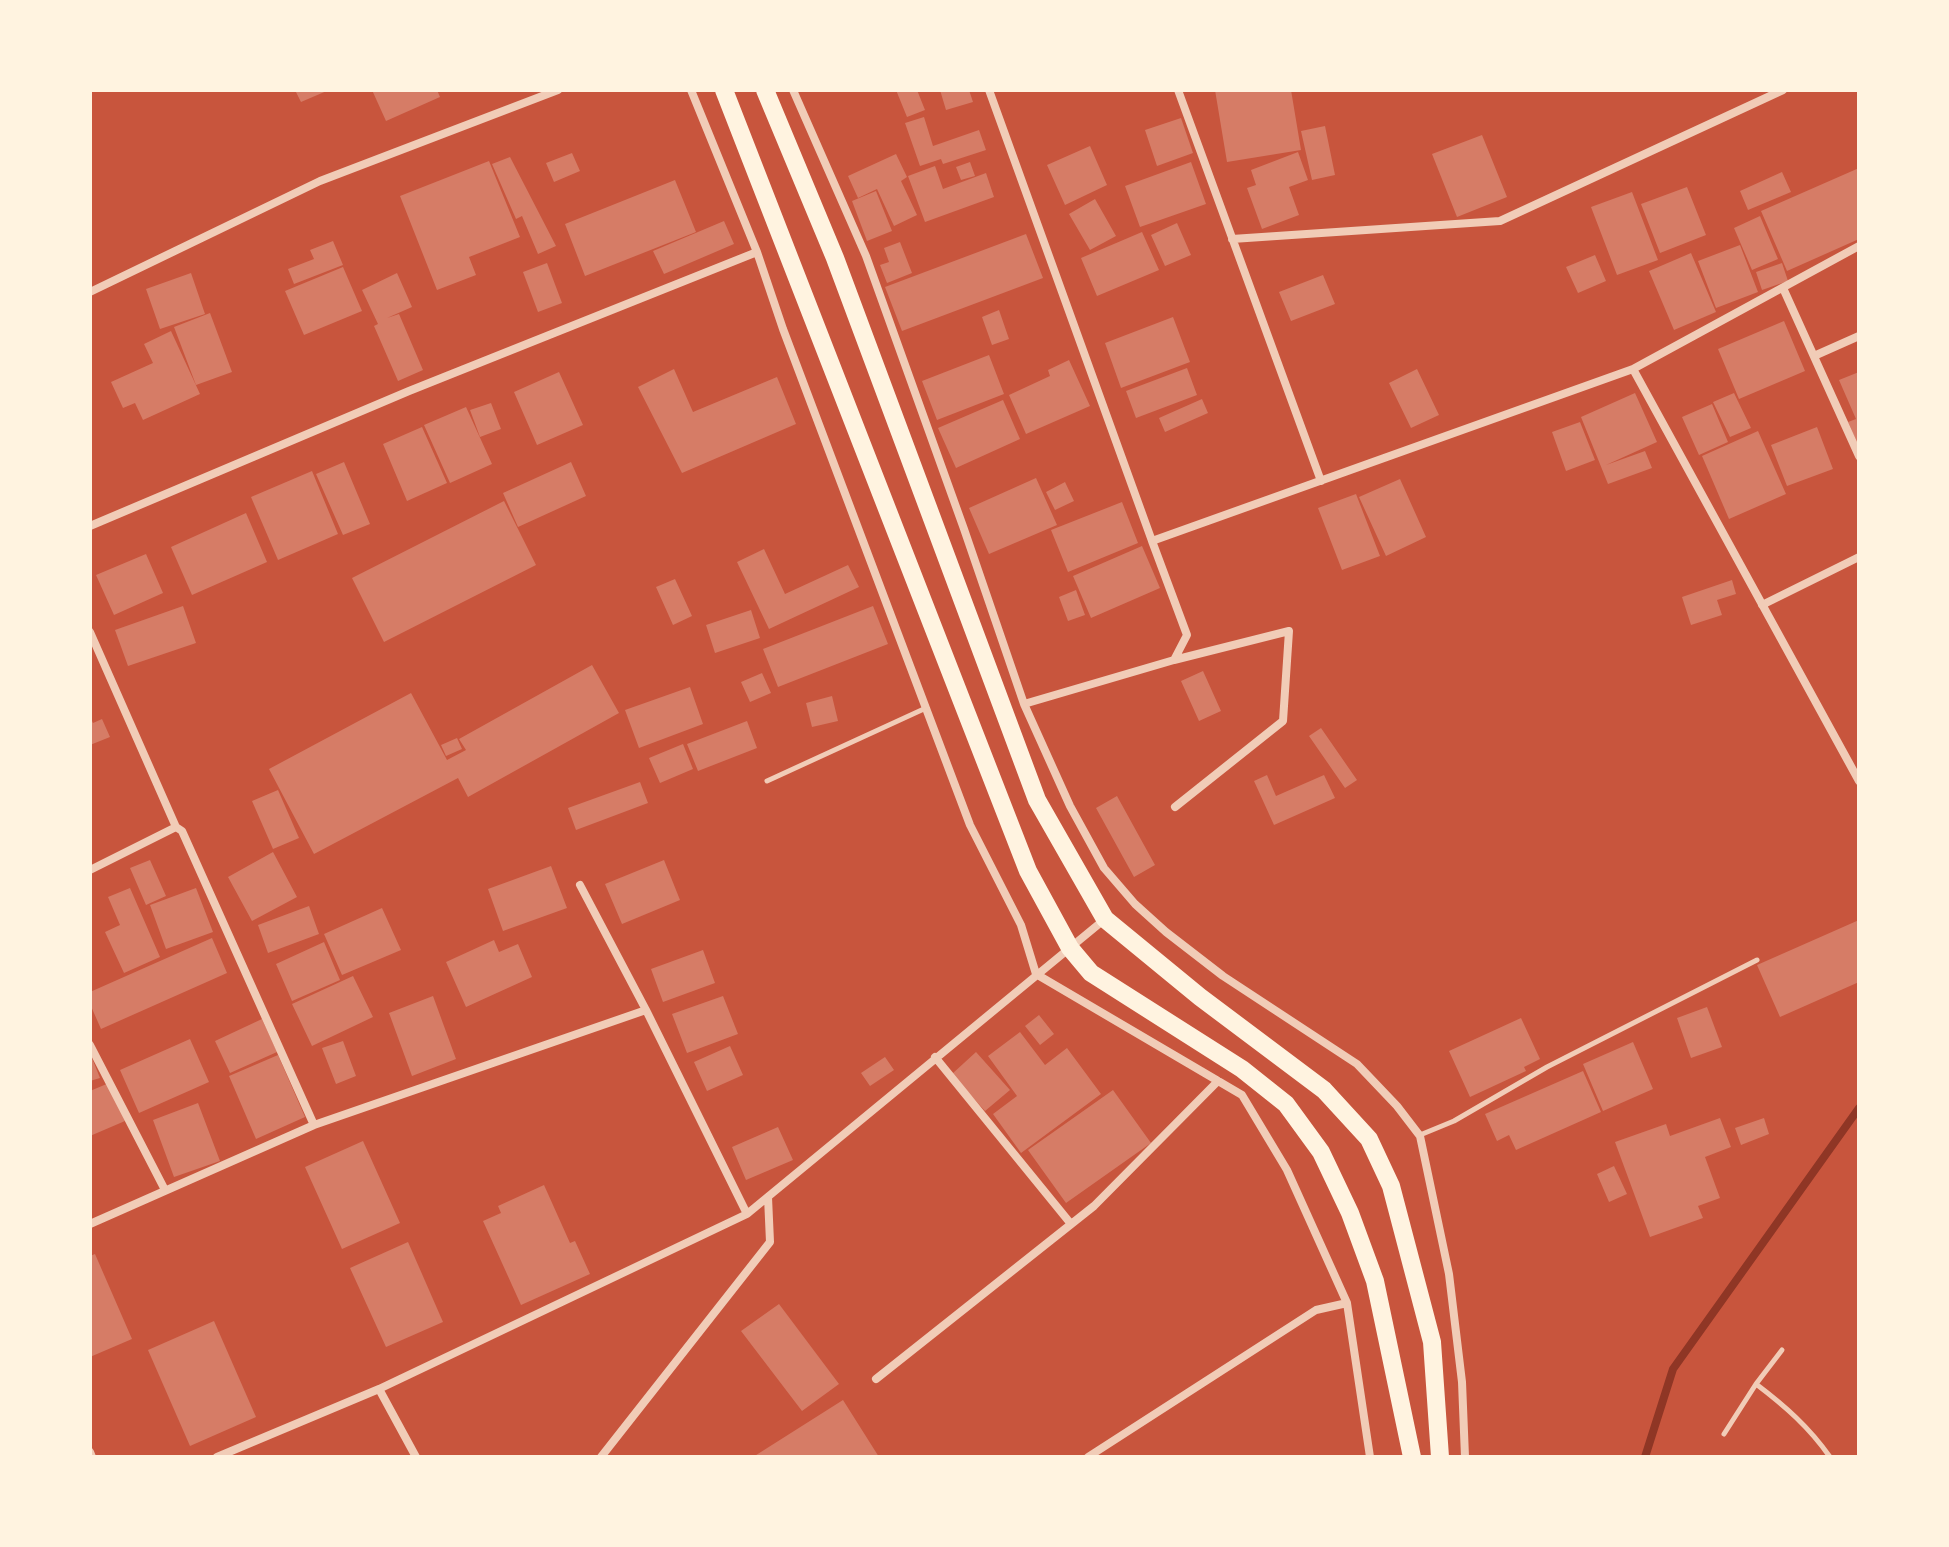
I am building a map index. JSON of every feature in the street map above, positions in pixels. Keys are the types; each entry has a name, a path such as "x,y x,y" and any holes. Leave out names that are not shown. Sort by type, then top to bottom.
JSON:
{"highway":[{"path":"724,90 1028,871 1070,948 1091,973 1242,1069 1286,1104 1321,1152 1350,1213 1375,1281 1412,1457"},
{"path":"765,90 835,258 1037,800 1105,919 1200,997 1324,1090 1369,1139 1391,1186 1432,1342 1440,1457"}],"street":[{"path":"90,292 320,181 558,90"},
{"path":"691,90 757,252 783,329 970,825 1021,925 1036,974 1242,1095 1287,1170 1347,1303 1370,1457"},
{"path":"793,90 866,256 1024,704 1076,819 1104,868 1135,904 1166,932 1223,976 1357,1064 1397,1106 1420,1136 1449,1274 1462,1382 1465,1457"},
{"path":"989,90 1187,635 1174,660"},
{"path":"1178,90 1321,481"},
{"path":"1232,239 1500,221 1783,90"},
{"path":"1152,541 1633,369 1859,246"},
{"path":"90,526 409,391 757,252"},
{"path":"1783,288 1859,456"},
{"path":"1814,356 1859,336"},
{"path":"1633,369 1859,781"},
{"path":"1762,605 1859,557"},
{"path":"1024,704 1174,660 1289,631 1283,721 1175,807"},
{"path":"90,632 314,1125"},
{"path":"90,870 176,827"},
{"path":"580,885 747,1214"},
{"path":"217,1457 379,1389 747,1214 1105,919"},
{"path":"90,1224 314,1125 646,1010"},
{"path":"90,1045 165,1190"},
{"path":"935,1057 1071,1224"},
{"path":"876,1379 1094,1206 1218,1081"},
{"path":"601,1457 770,1242 768,1197"},
{"path":"1088,1457 1316,1310 1347,1303"},
{"path":"379,1389 416,1457"}],"lane":[{"path":"767,781 927,708"},
{"path":"1420,1136 1454,1121 1588,1046 1757,960"},
{"path":"1724,1434 1782,1350"},
{"path":"1756,1384 1813,1432 1830,1457"}],"building":[{"path":"295,90 329,90 301,102"},
{"path":"372,90 437,90 440,97 386,121"},
{"path":"896,90 917,90 925,110 907,117"},
{"path":"940,90 969,90 973,102 946,110"},
{"path":"1215,90 1291,90 1301,150 1227,162"},
{"path":"924,117 933,146 979,130 986,150 943,164 941,159 920,166 905,123"},
{"path":"1181,118 1193,153 1157,166 1145,130"},
{"path":"1325,126 1335,175 1312,180 1301,131"},
{"path":"1482,135 1507,197 1457,217 1432,154"},
{"path":"1090,146 1107,185 1065,205 1047,165"},
{"path":"1298,152 1308,180 1289,187 1299,215 1262,229 1247,188 1256,185 1251,170"},
{"path":"572,153 580,171 554,182 546,163"},
{"path":"896,154 907,177 901,181 917,215 894,226 877,189 858,198 848,176"},
{"path":"510,157 556,246 538,254 522,216 516,219 492,164"},
{"path":"489,161 520,237 469,257 476,275 437,290 400,196"},
{"path":"970,162 975,176 961,180 956,167"},
{"path":"1191,162 1206,204 1140,227 1125,186"},
{"path":"935,166 943,189 986,173 994,197 925,222 908,176"},
{"path":"1859,168 1859,239 1787,271 1761,211"},
{"path":"1782,172 1791,192 1748,210 1740,191"},
{"path":"675,180 696,232 585,276 565,224"},
{"path":"1687,187 1706,235 1660,253 1641,204"},
{"path":"876,191 892,231 867,241 852,201"},
{"path":"1632,192 1658,260 1617,275 1591,207"},
{"path":"1095,199 1116,236 1090,250 1069,214"},
{"path":"1760,216 1778,259 1752,270 1734,228"},
{"path":"724,221 734,244 664,274 653,251"},
{"path":"1177,223 1191,255 1165,266 1151,235"},
{"path":"1142,232 1159,270 1097,296 1081,258"},
{"path":"1026,234 1043,278 902,331 885,287"},
{"path":"333,241 343,265 294,284 288,269 314,259 310,250"},
{"path":"900,242 912,273 887,283 880,265 889,262 884,248"},
{"path":"1740,245 1758,292 1716,308 1698,261"},
{"path":"1691,253 1716,312 1674,330 1649,271"},
{"path":"1595,255 1606,281 1578,293 1566,267"},
{"path":"547,263 562,303 538,312 523,272"},
{"path":"1782,263 1788,281 1762,290 1756,272"},
{"path":"343,267 362,311 304,335 285,291"},
{"path":"191,273 205,314 160,329 146,289"},
{"path":"397,273 412,307 387,318 399,314 423,370 398,381 362,290"},
{"path":"1323,275 1335,304 1291,321 1279,292"},
{"path":"999,310 1009,339 992,345 982,317"},
{"path":"210,313 232,372 196,385 174,327"},
{"path":"1173,317 1190,362 1121,388 1105,343"},
{"path":"1784,321 1805,371 1739,399 1718,349"},
{"path":"171,331 200,394 143,420 135,403 123,408 111,382 153,363 144,344"},
{"path":"989,355 1004,394 937,420 922,381"},
{"path":"1069,360 1090,406 1026,434 1009,395 1050,376 1048,370"},
{"path":"1187,368 1197,395 1136,418 1126,391"},
{"path":"674,369 693,412 777,377 796,424 682,473 638,387"},
{"path":"1417,369 1439,415 1411,428 1389,383"},
{"path":"559,372 583,425 537,445 514,392"},
{"path":"1859,372 1859,447 1848,422 1856,419 1839,380"},
{"path":"1635,393 1657,442 1606,465 1645,451 1652,468 1608,484 1581,417"},
{"path":"1734,393 1751,428 1730,437 1713,402"},
{"path":"1202,399 1208,413 1165,432 1159,418"},
{"path":"1003,400 1020,439 956,468 938,428"},
{"path":"491,403 501,429 480,437 470,410"},
{"path":"1712,404 1728,442 1699,455 1682,417"},
{"path":"466,407 492,464 450,483 424,425"},
{"path":"1580,422 1595,460 1566,471 1552,432"},
{"path":"422,427 447,483 407,501 383,444"},
{"path":"1817,427 1833,469 1787,486 1771,445"},
{"path":"1758,431 1786,494 1729,519 1702,456"},
{"path":"344,462 370,524 343,535 316,474"},
{"path":"571,462 586,496 518,527 503,493"},
{"path":"312,471 338,534 278,560 251,497"},
{"path":"1036,478 1057,525 989,554 969,508"},
{"path":"1400,479 1426,537 1386,556 1359,497"},
{"path":"1065,482 1074,501 1055,510 1046,492"},
{"path":"1356,494 1380,556 1342,570 1318,508"},
{"path":"504,501 536,565 384,642 352,578"},
{"path":"1122,502 1138,543 1068,572 1051,530"},
{"path":"246,513 267,562 192,595 171,547"},
{"path":"1142,546 1160,588 1091,618 1073,576"},
{"path":"764,549 785,594 848,565 859,587 769,629 737,562"},
{"path":"146,554 163,593 114,615 96,575"},
{"path":"675,579 692,616 673,625 656,587"},
{"path":"1732,580 1736,594 1717,600 1722,615 1691,625 1682,597"},
{"path":"1076,590 1085,615 1068,621 1059,597"},
{"path":"183,606 196,643 128,666 115,630"},
{"path":"873,606 888,644 778,687 763,649"},
{"path":"751,610 760,638 715,653 706,625"},
{"path":"592,665 619,713 468,797 458,778 314,854 269,769 411,693 447,760 466,750 459,739"},
{"path":"1203,671 1221,711 1199,721 1181,681"},
{"path":"762,673 771,693 750,702 741,682"},
{"path":"690,687 703,724 639,748 625,710"},
{"path":"832,696 838,721 812,727 806,703"},
{"path":"90,717 93,723 102,719 110,737 90,745"},
{"path":"747,721 757,748 698,771 687,744"},
{"path":"1321,728 1357,780 1345,788 1309,736"},
{"path":"457,738 462,749 446,756 441,745"},
{"path":"683,744 693,769 660,783 649,758"},
{"path":"1267,775 1276,796 1324,775 1335,798 1274,825 1254,781"},
{"path":"640,782 648,803 576,830 568,808"},
{"path":"278,790 299,838 273,849 252,801"},
{"path":"1117,796 1155,865 1134,877 1096,808"},
{"path":"273,852 297,897 252,921 228,877"},
{"path":"150,860 166,896 146,905 130,868"},
{"path":"664,860 680,900 622,924 605,884"},
{"path":"551,866 567,908 503,931 488,889"},
{"path":"130,888 160,957 124,973 105,932 120,925 108,897"},
{"path":"196,888 213,932 166,949 150,905"},
{"path":"309,906 319,934 268,953 258,925"},
{"path":"382,908 401,950 342,975 324,934"},
{"path":"1859,920 1859,982 1780,1017 1757,965"},
{"path":"212,938 227,973 101,1029 90,1004 90,992"},
{"path":"494,940 499,952 518,944 532,977 466,1007 446,962"},
{"path":"324,942 340,980 292,1001 276,964"},
{"path":"703,950 715,983 663,1002 651,969"},
{"path":"353,976 373,1017 312,1046 292,1004"},
{"path":"433,996 456,1059 412,1076 389,1013"},
{"path":"723,996 738,1034 687,1053 672,1014"},
{"path":"1707,1007 1722,1047 1691,1058 1677,1018"},
{"path":"1039,1015 1054,1034 1040,1045 1025,1026"},
{"path":"1521,1018 1540,1059 1524,1067 1526,1071 1470,1097 1449,1051"},
{"path":"262,1019 277,1052 230,1073 215,1041"},
{"path":"1020,1032 1045,1065 1067,1048 1101,1094 1021,1153 993,1114 1017,1096 988,1056"},
{"path":"190,1039 209,1082 139,1113 120,1070"},
{"path":"343,1041 356,1076 336,1084 322,1048"},
{"path":"1633,1042 1653,1089 1603,1111 1583,1064"},
{"path":"730,1046 743,1075 707,1091 694,1062"},
{"path":"976,1052 1010,1090 985,1111 952,1074"},
{"path":"90,1053 100,1078 90,1081"},
{"path":"278,1055 305,1117 256,1139 229,1076"},
{"path":"885,1057 894,1070 870,1086 861,1073"},
{"path":"1583,1071 1601,1112 1516,1150 1509,1135 1497,1141 1485,1114"},
{"path":"109,1083 125,1121 90,1136 90,1091"},
{"path":"1113,1090 1151,1143 1066,1203 1028,1150"},
{"path":"198,1103 220,1161 174,1177 153,1120"},
{"path":"1720,1118 1731,1147 1705,1157 1720,1198 1698,1206 1703,1218 1650,1237 1615,1142 1666,1124 1670,1136"},
{"path":"1764,1118 1769,1134 1741,1145 1735,1128"},
{"path":"778,1127 793,1160 746,1180 732,1147"},
{"path":"363,1141 400,1223 342,1249 305,1167"},
{"path":"1614,1166 1627,1194 1609,1202 1597,1174"},
{"path":"544,1185 570,1243 575,1241 590,1274 521,1305 483,1221 501,1213 498,1206"},
{"path":"408,1242 443,1322 386,1347 350,1268"},
{"path":"95,1254 132,1339 90,1357 90,1256"},
{"path":"779,1304 839,1384 802,1411 741,1331"},
{"path":"214,1321 256,1417 190,1446 148,1350"},
{"path":"843,1400 879,1457 753,1457"}],"waterway":[{"path":"1645,1457 1673,1369 1859,1108"}]}
